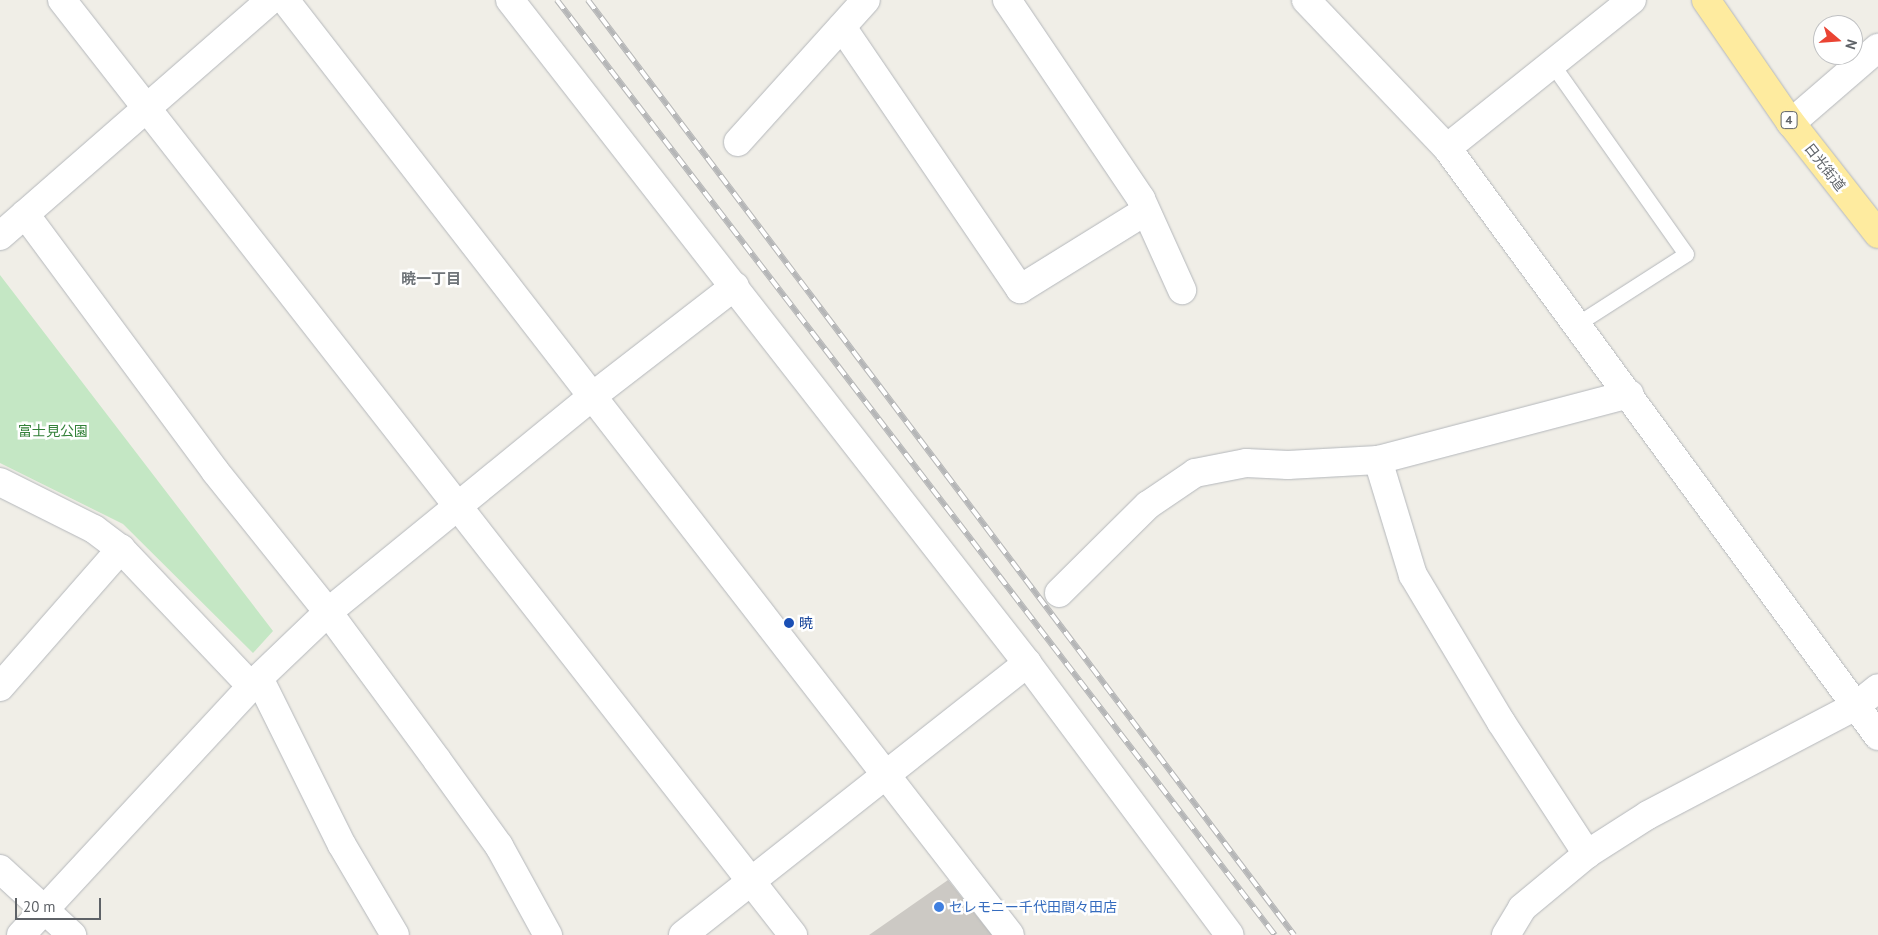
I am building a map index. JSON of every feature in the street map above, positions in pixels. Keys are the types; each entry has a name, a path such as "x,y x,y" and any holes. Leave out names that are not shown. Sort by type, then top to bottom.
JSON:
{"highway":[{"name":"日光街道","path":"1706,0 1791,123 1878,234"}],"street":[{"path":"62,0 457,508 793,935"},
{"path":"0,236 271,0"},
{"path":"285,0 594,395 886,777 1010,935"},
{"path":"510,0 1028,664 1230,935"},
{"path":"738,142 866,0"},
{"path":"1007,0 1146,211 1182,290"},
{"path":"1306,0 1447,148 1630,394 1878,736"},
{"path":"1447,148 1632,0"},
{"path":"842,27 1020,289 1146,211"},
{"path":"1791,123 1878,48"},
{"path":"25,214 214,470 328,612 499,846 548,935"},
{"path":"21,935 256,683 328,612 594,395 735,286"},
{"path":"1059,593 1148,505 1195,473 1246,463 1288,465 1378,460 1630,394"},
{"path":"1378,460 1414,575 1501,722 1587,854"},
{"path":"0,482 94,529 121,549 256,683 391,933"},
{"path":"0,687 121,549"},
{"path":"683,935 1028,664"},
{"path":"1506,935 1522,908 1587,854 1648,815 1856,706 1878,688"},
{"path":"0,869 72,935"}],"lane":[{"path":"1552,64 1686,254 1577,324"}],"green space":[{"name":"富士見公園","path":"0,275 273,631 253,653 123,524 0,463"}],"building":[{"name":"セレモニー千代田間々田店","path":"948,880 992,935 869,935"}],"railway":[{"path":"557,0 1275,935"},
{"path":"588,0 1294,935"}],"place":[{"name":"暁","path":"789,623"},
{"name":"セレモニー千代田間々田店","path":"939,907"}],"district":[{"name":"暁一丁目","path":"431,279"}]}
